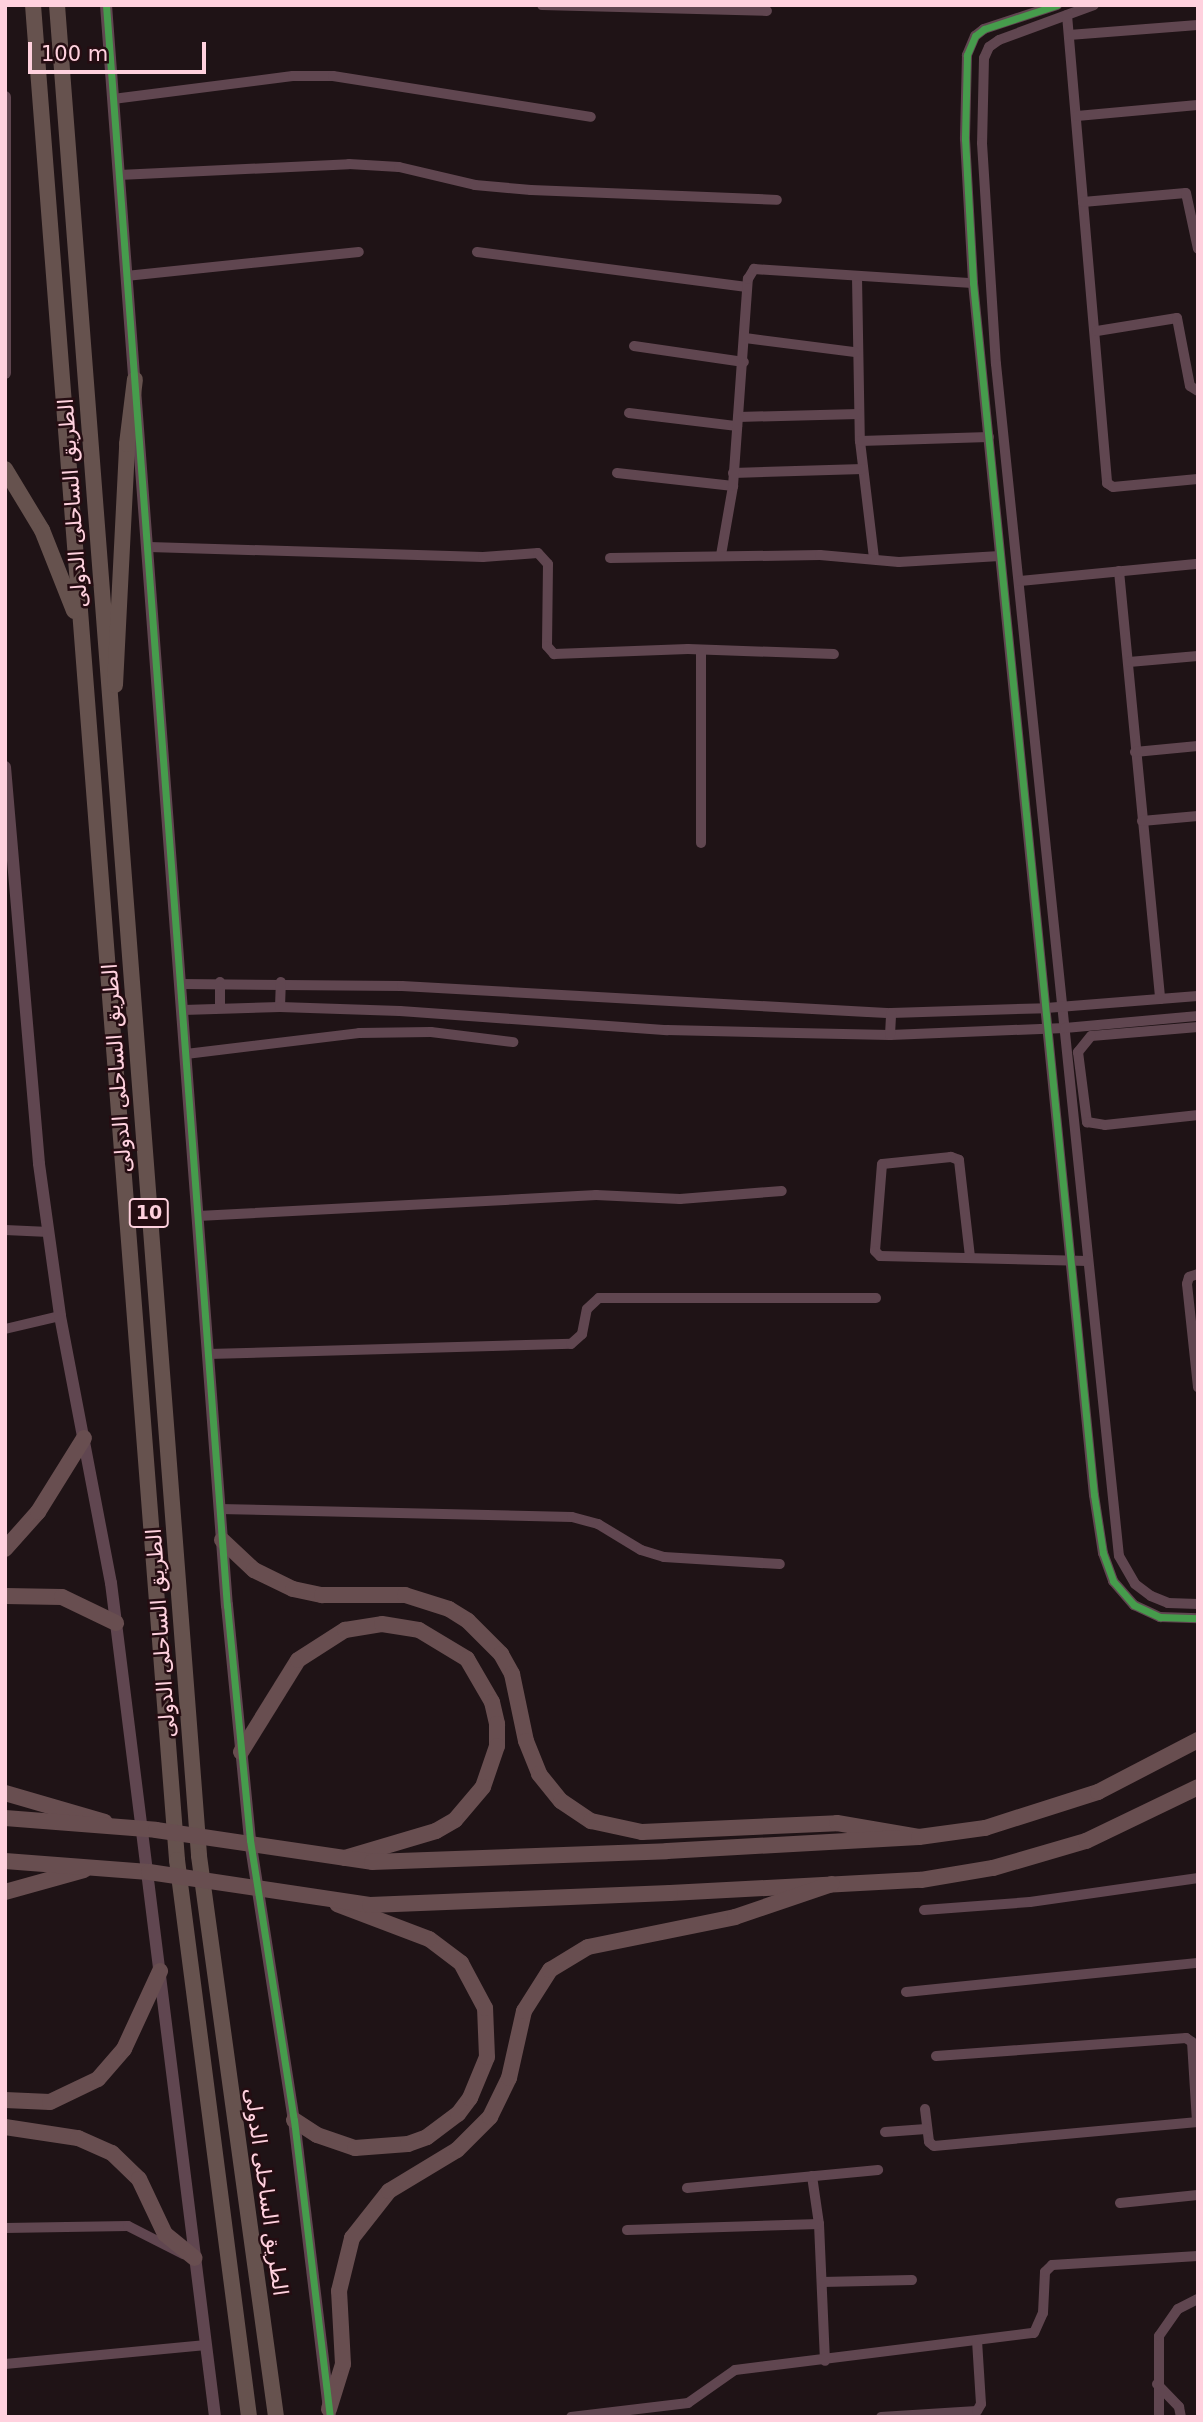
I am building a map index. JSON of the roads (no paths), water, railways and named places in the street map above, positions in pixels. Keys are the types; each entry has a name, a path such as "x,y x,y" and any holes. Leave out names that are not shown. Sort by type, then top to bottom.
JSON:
{"highway":[{"name":"الطريق الساحلى الدولى","path":"33,5 78,619 177,1860 249,2417"},
{"name":"الطريق الساحلى الدولى","path":"57,5 199,1856 276,2417"},
{"path":"111,722 135,379"},
{"path":"5,469 42,530 78,619"}],"main road":[{"path":"5,1549 38,1512 84,1438"},
{"path":"222,1540 254,1570 293,1590 322,1595 405,1595 449,1609 468,1621 500,1654 512,1674 526,1741 539,1774 561,1801 591,1821 642,1832 838,1823 919,1838"},
{"path":"5,1597 62,1597 116,1623"},
{"path":"241,1752 298,1660 328,1637 364,1625 401,1625 436,1637 467,1659 492,1702 497,1746 483,1787 471,1805 436,1831 336,1860"},
{"path":"5,1818 114,1825 336,1860 450,1862 919,1838 975,1830 1046,1812 1124,1780 1198,1741"},
{"path":"5,1861 108,1868 331,1902 452,1905 921,1880 1026,1860 1114,1830 1198,1787"},
{"path":"5,1793 114,1825"},
{"path":"5,1892 62,1874 108,1868"},
{"path":"330,2413 343,2364 339,2291 352,2238 388,2191 457,2150 489,2117 509,2078 524,2011 550,1970 588,1947 735,1917 832,1884"},
{"path":"294,2120 342,2145 395,2147 443,2127 464,2106 479,2081 487,2057 488,2020 476,1985 461,1964 429,1939 331,1902"},
{"path":"5,2100 50,2102 98,2079 124,2049 160,1971"},
{"path":"5,2127 78,2138 112,2153 139,2179 165,2234 195,2258"}],"street":[{"path":"106,5 149,547 219,1510 241,1752 250,1840 294,2120 330,2413"},
{"path":"542,5 767,11"},
{"path":"1057,5 975,36 967,55 965,94 973,284 1094,1495 1107,1568 1122,1593 1134,1605 1160,1617 1198,1618"},
{"path":"1094,5 989,47 984,58 982,143 996,364 1065,1007 1070,1085 1119,1556 1135,1584 1168,1603 1198,1604"},
{"path":"1067,16 1097,331 1107,483 1198,479"},
{"path":"1069,35 1198,25"},
{"path":"113,99 293,76 333,76 592,117"},
{"path":"965,94 984,93"},
{"path":"5,97 5,373"},
{"path":"1077,116 1198,106"},
{"path":"119,175 349,164 399,167 475,185 531,190 777,200"},
{"path":"1083,202 1186,193 1198,249"},
{"path":"126,275 359,252"},
{"path":"477,253 682,282 747,287"},
{"path":"721,555 733,486 750,274 759,267 857,277 973,284"},
{"path":"857,277 855,352 860,441 874,558"},
{"path":"1097,331 1177,318 1190,386 1198,391"},
{"path":"745,338 855,352"},
{"path":"634,345 744,362"},
{"path":"629,413 737,422 859,414"},
{"path":"860,441 989,437"},
{"path":"733,473 863,469"},
{"path":"617,473 733,486"},
{"path":"149,547 483,557 538,553 548,564 547,646 554,654 701,650 834,654"},
{"path":"611,558 721,555 874,558 899,562 1000,556"},
{"path":"1020,581 1198,564"},
{"path":"1001,571 1018,569"},
{"path":"1119,571 1160,999"},
{"path":"701,650 701,843"},
{"path":"1129,662 1198,656"},
{"path":"1136,752 1198,746"},
{"path":"5,767 31,1095 60,1316 116,1623 215,2417"},
{"path":"1142,821 1198,816"},
{"path":"220,982 220,1008"},
{"path":"181,984 281,982 891,1013 1046,1009 1198,996"},
{"path":"280,1007 281,982"},
{"path":"183,1010 280,1007 667,1030 890,1035 1065,1028 1198,1027"},
{"path":"890,1035 891,1013"},
{"path":"1198,1016 1110,1029 1091,1036 1080,1044 1085,1118 1091,1124 1198,1115"},
{"path":"186,1055 359,1032 420,1031 513,1042"},
{"path":"1070,1085 1082,1085"},
{"path":"970,1257 959,1160 951,1157 882,1164 876,1254 1088,1261"},
{"path":"198,1216 596,1195 680,1199 782,1191"},
{"path":"5,1230 49,1232"},
{"path":"1198,1274 1189,1277 1186,1284 1198,1387"},
{"path":"208,1354 571,1344 582,1334 587,1309 599,1298 876,1298"},
{"path":"5,1329 60,1316"},
{"path":"1094,1495 1112,1494"},
{"path":"219,1510 572,1517 598,1524 641,1550 664,1557 780,1564"},
{"path":"924,1910 1030,1902 1198,1878"},
{"path":"906,1992 1198,1963"},
{"path":"925,2109 926,2129 934,2146 1197,2122 1192,2042 1186,2038 936,2056"},
{"path":"885,2132 926,2129"},
{"path":"687,2188 878,2170"},
{"path":"812,2176 819,2224 825,2361"},
{"path":"1119,2203 1198,2195"},
{"path":"627,2230 819,2224"},
{"path":"5,2228 128,2225 195,2258"},
{"path":"571,2417 678,2405 695,2399 735,2370 825,2361 1037,2332 1043,2313 1045,2272 1052,2265 1198,2256"},
{"path":"822,2282 912,2280"},
{"path":"1159,2417 1156,2353 1163,2329 1178,2309 1198,2299"},
{"path":"881,2417 977,2411 981,2404 977,2341"},
{"path":"5,2364 206,2345"},
{"path":"1157,2384 1179,2407 1181,2417"}]}
